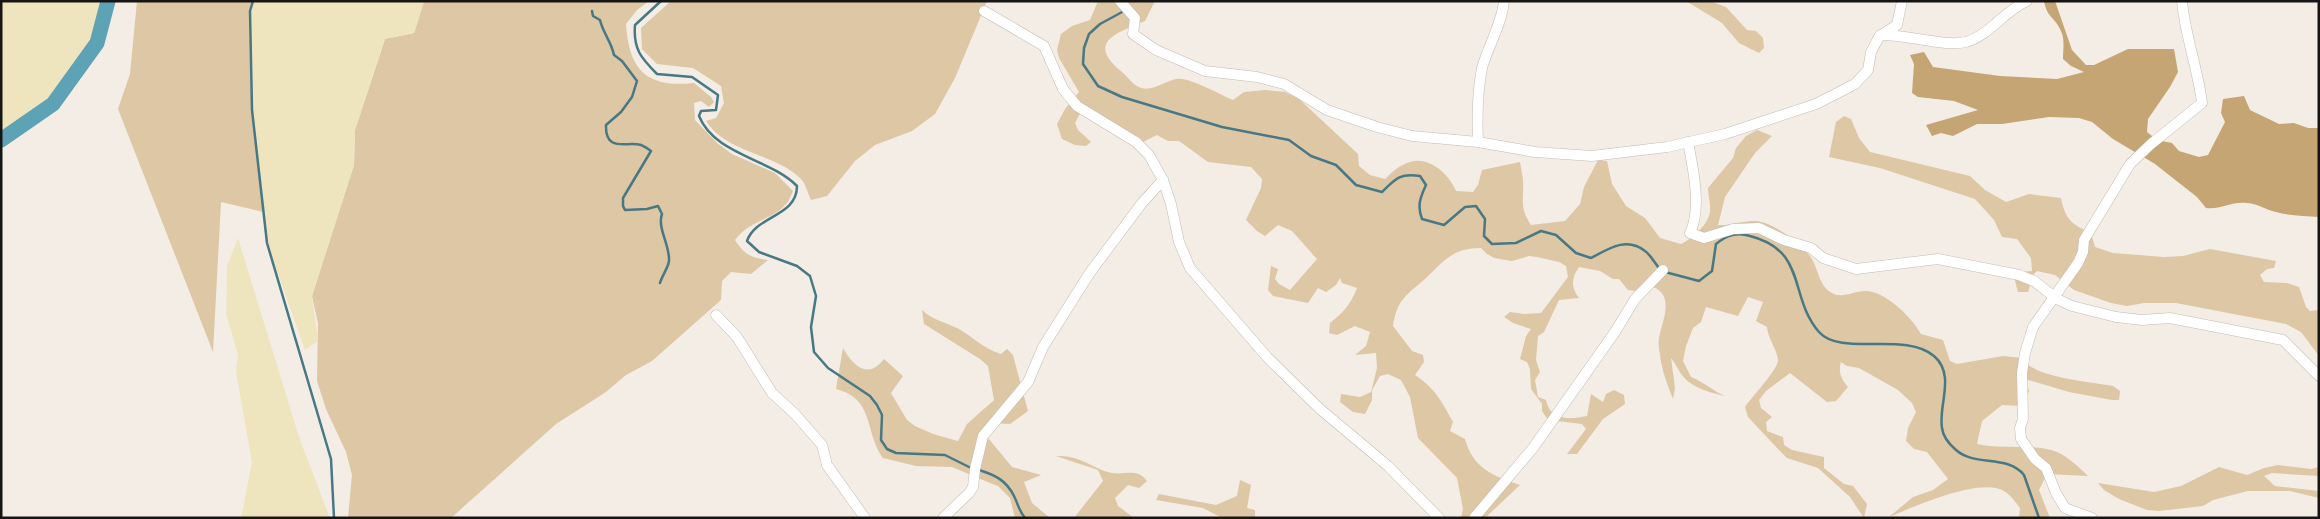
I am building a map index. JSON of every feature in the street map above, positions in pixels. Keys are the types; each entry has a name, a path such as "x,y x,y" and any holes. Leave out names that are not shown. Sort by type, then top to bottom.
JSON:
{"street":[{"path":"1120,1 1135,18 1133,34 1156,50 1205,71 1257,77 1284,84 1327,110 1377,127 1412,136 1478,142 1535,152 1592,156 1688,142 1725,134 1816,104 1855,84 1868,70 1871,52 1880,35 1889,32 1897,24 1902,1"},
{"path":"1478,142 1476,105 1482,68 1495,28 1503,12 1504,1"},
{"path":"1880,35 1964,42 1980,36 2016,6 2027,1"},
{"path":"2092,518 2065,508 2056,494 2046,468 2035,459 2021,439 2024,352 2033,327 2078,263 2083,252 2084,240 2130,164 2202,104 2201,85 2194,70 2182,1"},
{"path":"984,11 1044,46 1063,89 1077,106 1136,142 1149,155 1163,180 1171,204 1179,242 1190,268 1267,357 1320,409 1388,466 1439,518"},
{"path":"1688,142 1693,172 1696,217 1690,233 1704,238 1733,229 1759,228 1784,240 1811,248 1823,258 1856,269 1938,259 2018,275 2034,281 2054,296 2072,306 2116,317 2142,320 2170,318 2283,340 2319,376"},
{"path":"943,518 973,487 975,469 983,436 1028,382 1043,347 1089,274 1142,203 1163,180"},
{"path":"1474,518 1533,448 1615,332 1635,299 1662,270"},
{"path":"716,314 737,337 772,393 796,414 822,445 826,465 865,518"}],"shaded area":[{"path":"137,1 253,1 250,11 252,110 263,212 221,202 213,352 118,109 130,74"},
{"path":"424,1 649,1 637,10 626,24 631,54 636,65 653,79 678,84 694,83 711,97 714,102 709,107 701,101 694,103 695,120 717,143 732,154 775,173 793,191 788,202 779,210 747,228 735,240 748,254 768,260 751,274 731,272 722,281 721,300 652,361 626,375 606,392 556,424 451,518 348,518 352,475 346,452 326,409 317,381 318,323 312,296 354,165 355,130 385,39 414,33"},
{"path":"671,1 987,1 955,78 935,114 912,131 875,145 855,161 827,196 811,200 803,181 790,170 726,140 715,132 706,121 716,118 724,103 721,86 693,68 657,64 642,49 641,28"},
{"path":"1098,1 1155,1 1145,21 1116,34 1109,40 1106,46 1106,53 1111,62 1137,86 1148,89 1176,79 1188,80 1233,100 1244,92 1266,90 1285,92 1298,98 1358,154 1359,166 1370,175 1385,179 1406,163 1424,162 1438,168 1449,178 1456,191 1473,192 1478,185 1482,170 1520,162 1523,180 1523,208 1531,225 1565,221 1580,204 1584,187 1598,160 1607,161 1612,184 1626,206 1645,218 1660,238 1681,244 1690,239 1703,227 1710,212 1708,188 1733,158 1736,148 1746,136 1757,130 1772,136 1755,153 1725,197 1718,225 1756,221 1763,222 1780,230 1809,255 1822,283 1828,290 1836,295 1861,291 1873,292 1890,300 1905,313 1921,334 1943,340 1950,361 1957,364 2003,356 2022,358 2028,365 2050,375 2113,386 2120,391 2119,400 2069,392 2025,379 2029,391 2024,406 2002,405 1982,421 1977,444 1997,447 2049,449 2065,457 2088,476 2047,474 2039,490 2050,518 2019,518 2020,508 2013,499 2004,491 1993,488 1963,490 1889,517 1913,497 1933,490 1948,479 1927,452 1914,449 1906,441 1908,428 1916,412 1912,403 1898,390 1859,368 1847,366 1841,362 1841,375 1848,387 1836,401 1827,402 1790,373 1766,391 1759,400 1761,408 1772,417 1766,422 1767,431 1783,437 1784,445 1792,450 1824,457 1824,468 1844,484 1853,486 1867,504 1864,518 1850,497 1818,468 1787,458 1748,417 1745,407 1770,376 1778,360 1767,327 1756,321 1763,302 1748,297 1738,316 1706,307 1701,322 1693,328 1683,361 1691,377 1725,396 1702,389 1686,380 1671,358 1675,388 1673,399 1663,371 1659,346 1666,303 1660,291 1650,286 1643,286 1635,291 1628,290 1619,279 1613,279 1600,271 1579,267 1574,275 1573,283 1574,290 1579,298 1559,300 1544,332 1538,336 1536,360 1540,372 1535,380 1538,397 1546,400 1548,407 1556,415 1567,418 1587,416 1591,394 1603,402 1606,394 1614,390 1624,395 1625,404 1603,419 1577,454 1567,454 1586,429 1582,424 1548,420 1542,411 1542,404 1531,389 1530,369 1527,362 1520,359 1526,336 1531,329 1513,323 1504,317 1510,312 1524,314 1541,313 1568,277 1566,266 1559,262 1529,256 1512,261 1494,258 1481,248 1463,250 1443,261 1400,303 1393,326 1412,351 1423,355 1424,362 1415,375 1433,390 1441,402 1453,422 1450,431 1465,439 1473,458 1486,470 1520,485 1485,518 1461,518 1463,509 1457,478 1418,438 1410,397 1401,380 1388,374 1380,376 1372,390 1372,400 1365,414 1353,412 1340,402 1341,394 1360,397 1371,392 1377,368 1376,353 1355,355 1366,346 1370,332 1355,326 1337,335 1329,333 1330,323 1346,308 1357,288 1342,283 1340,278 1336,285 1326,292 1318,288 1308,303 1273,296 1268,290 1271,266 1278,269 1275,279 1279,284 1290,290 1317,259 1292,231 1278,225 1265,236 1246,220 1261,188 1262,179 1251,167 1208,162 1179,141 1168,141 1157,135 1143,142 1083,108 1075,123 1078,130 1091,142 1086,146 1075,145 1062,139 1057,124 1065,109 1079,92 1059,58 1057,50 1061,34 1072,26 1090,20"},
{"path":"1686,1 1710,1 1726,7 1747,30 1756,31 1763,38 1764,48 1759,53 1739,43 1722,23"},
{"path":"2044,1 2055,1 2072,50 2086,65 2094,65 2128,49 2174,49 2178,72 2148,119 2147,132 2157,140 2172,143 2179,151 2199,157 2208,155 2225,122 2221,113 2223,99 2244,96 2250,110 2279,124 2294,123 2308,128 2319,128 2319,217 2281,213 2247,203 2206,208 2197,197 2155,164 2113,139 2092,122 2079,118 2049,117 2002,124 1977,124 1953,136 1941,133 1932,136 1926,125 1978,110 1954,101 1918,97 1912,93 1914,64 1910,55 1924,52 1933,67 2000,76 2057,79 2084,72 2071,66 2063,59 2062,34 2059,26 2047,11"},
{"path":"1844,116 1851,119 1859,138 1870,152 1970,176 1985,190 2006,202 2029,194 2061,198 2067,216 2074,224 2091,233 2095,247 2113,253 2164,257 2183,256 2210,249 2276,261 2274,268 2267,269 2260,275 2264,282 2287,283 2299,287 2306,307 2310,311 2319,310 2319,356 2301,332 2286,324 2176,303 2144,303 2127,306 2111,303 2074,290 2055,275 2037,271 2033,275 2028,292 2018,292 2014,277 1999,276 1970,267 2019,272 2032,271 2031,258 2017,239 2002,237 1994,220 1975,199 1880,168 1829,157 1836,122"},
{"path":"922,310 934,319 957,328 989,349 1001,354 1007,349 1013,355 1028,411 1010,424 992,423 988,438 1012,467 1041,475 1024,482 1032,503 1050,518 1015,518 1010,498 998,486 952,467 916,466 883,458 877,448 863,408 857,400 836,389 843,348 851,360 861,368 872,369 884,359 903,376 891,393 907,420 933,434 958,441 967,424 994,400 988,366 924,324"},
{"path":"1056,456 1073,458 1112,473 1135,473 1143,477 1147,481 1139,488 1128,485 1115,498 1118,506 1134,518 1074,518 1103,481 1098,470"},
{"path":"2278,465 2311,469 2319,467 2319,476 2272,473 2264,476 2275,486 2319,491 2319,498 2290,491 2248,491 2213,500 2203,506 2159,511 2147,510 2119,499 2104,490 2098,483 2154,492 2181,486 2219,467 2247,475"},
{"path":"1240,480 1251,485 1247,508 1255,510 1255,518 1222,518 1203,508 1156,500 1159,494 1216,505 1237,496"}],"sand":[{"path":"1,1 108,1 97,43 53,104 1,140"},
{"path":"253,1 424,1 414,33 385,39 355,130 354,165 312,296 318,341 305,350 267,243 252,110 250,11"},
{"path":"238,238 300,440 330,518 241,518 252,462 236,372 238,355 226,314 227,266"}],"waterway":[{"path":"1,140 53,104 97,43 108,1"},
{"path":"253,1 250,11 252,110 267,243 331,459 334,518"},
{"path":"661,1 635,25 635,41 642,58 657,74 692,77 718,95 716,110 701,111 699,116 707,129 730,148 772,169 797,186 795,196 790,204 752,232 747,241 759,252 797,266 810,276 816,296 811,327 814,352 828,368 870,396 877,405 882,415 881,440 887,449 896,453 945,455 973,469"},
{"path":"592,11 593,16 600,20 614,55 622,61 637,81 632,97 621,112 606,125 607,134 613,143 641,145 651,151 623,198 623,206 625,210 647,209 658,206 662,214 661,225 668,249 669,261 660,283"},
{"path":"1124,11 1100,24 1089,34 1084,48 1083,64 1098,86 1122,97 1222,127 1289,140 1311,156 1336,165 1356,185 1382,192 1391,183 1403,176 1420,176 1426,185 1420,202 1422,219 1444,225 1465,207 1476,206 1485,219 1484,236 1492,244 1516,243 1541,231 1556,235 1576,253 1591,258 1624,244 1638,247 1647,253 1660,269"},
{"path":"1665,272 1699,281 1712,271 1716,244 1724,238 1741,234 1768,243 1781,252 1789,263 1803,304 1810,318 1819,332 1829,339 1842,343 1907,345 1922,349 1934,356 1944,372 1945,391 1941,419 1947,440 1956,450 1964,455 2000,462 2017,469 2024,475 2039,518"},
{"path":"979,470 995,476 1004,482 1014,496 1025,518"}]}
